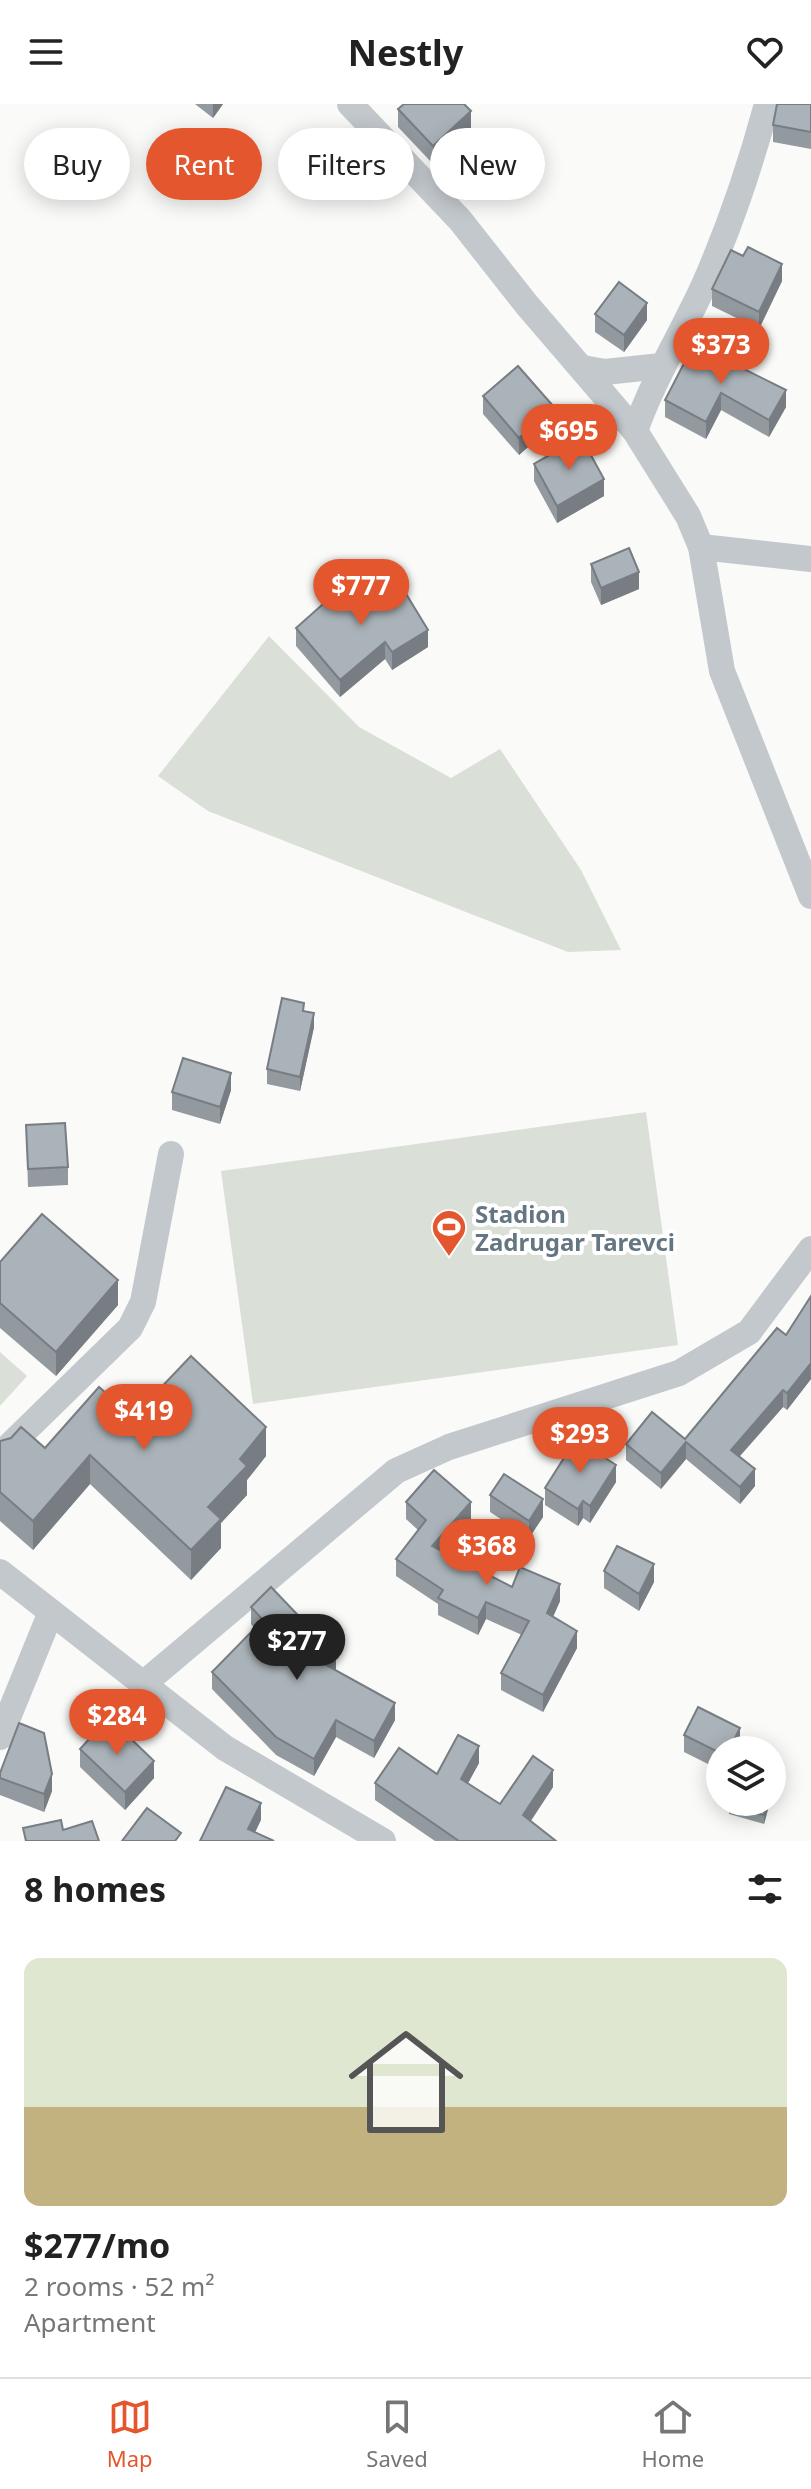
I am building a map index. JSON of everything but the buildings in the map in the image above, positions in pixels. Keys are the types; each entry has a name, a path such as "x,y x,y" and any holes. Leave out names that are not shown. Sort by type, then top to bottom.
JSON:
{"street":[{"path":"350,104 460,220 556,341 583,368 635,431 688,516 701,547 722,671 811,896"},
{"path":"635,431 661,366 697,299 742,195 767,104"},
{"path":"583,368 605,372 661,366"},
{"path":"701,547 811,559"},
{"path":"0,1455 130,1328 143,1302 171,1154"},
{"path":"142,1685 396,1471 449,1447 679,1373 749,1332 811,1249"},
{"path":"0,1572 225,1748 383,1841"},
{"path":"0,1737 51,1612"}],"shaded area":[{"path":"269,636 359,727 451,778 500,749 581,870 621,950 568,952 208,811 158,776"},
{"name":"Stadion Zadrugar Tarevci","path":"646,1112 678,1345 253,1404 221,1171"},
{"path":"0,1352 27,1376 0,1406"}],"place":[{"name":"Stadion Zadrugar Tarevci","path":"449,1258"}]}
